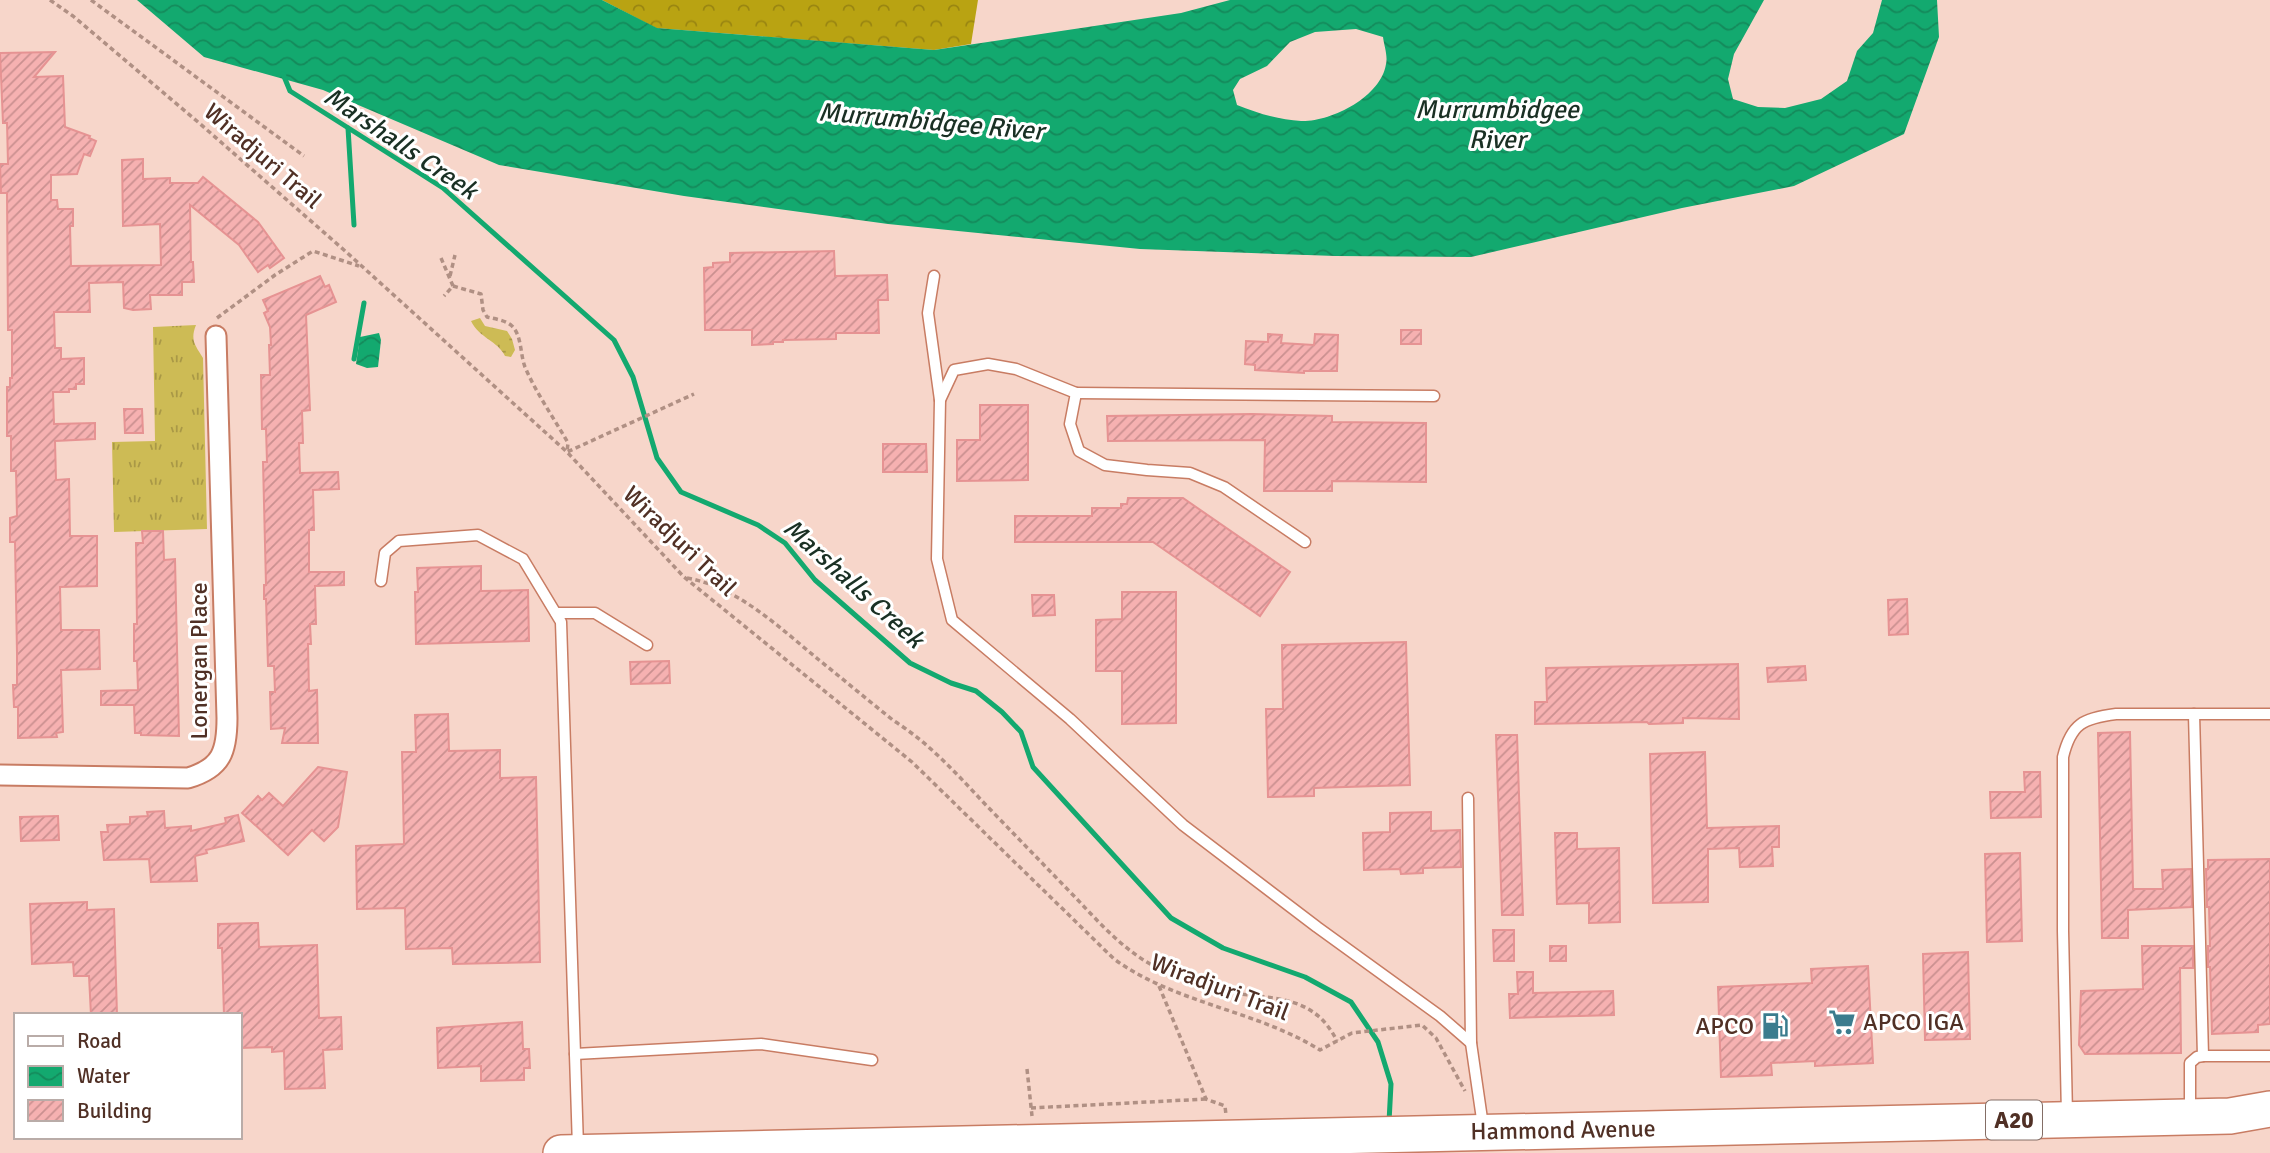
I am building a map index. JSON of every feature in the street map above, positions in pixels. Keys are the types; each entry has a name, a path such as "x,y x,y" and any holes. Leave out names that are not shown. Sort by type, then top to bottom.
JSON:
{"highway":[{"name":"Hammond Avenue","path":"2230,1116 2270,1109"},
{"name":"Hammond Avenue","path":"561,1153 1415,1134 1481,1116 2067,1119 2230,1116 2270,1120"}],"street":[{"name":"Lonergan Place","path":"0,775 188,778 211,768 219,761 224,751 227,718 216,327"}],"lane":[{"path":"934,276 928,313 940,400 937,559 952,620 1070,719 1183,825 1440,1016 1471,1042"},
{"path":"940,400 954,370 988,364 1016,369 1076,393 1434,396"},
{"path":"1076,393 1070,424 1079,452 1105,465 1191,472 1224,487 1305,542"},
{"path":"381,581 385,553 399,541 478,535 523,559 561,622 579,1152"},
{"path":"556,613 595,613 646,646"},
{"path":"2067,1119 2063,757 2068,740 2077,726 2095,717 2116,714 2270,714"},
{"path":"2194,714 2203,1056"},
{"path":"1468,798 1471,1042 1481,1116"},
{"path":"575,1054 761,1044 872,1059"},
{"path":"2190,1116 2190,1063 2197,1057 2270,1056"}],"path":[{"name":"Wiradjuri Trail","path":"50,0 73,16 198,122 568,452 684,577 912,762 1114,959 1159,986 1295,1034 1320,1050 1337,1041"},
{"path":"91,0 304,156"},
{"path":"216,327 275,275 313,251 361,266"},
{"path":"450,278 454,255"},
{"path":"441,258 453,286"},
{"path":"453,286 481,294 487,317 498,319 514,328 520,340 526,368 568,443 568,452 694,394"},
{"path":"444,296 453,286"},
{"path":"684,577 721,588 757,611 922,741 1102,925 1134,952 1164,970 1226,992 1283,999 1304,1006 1318,1014 1337,1041 1352,1033 1422,1025 1429,1030 1448,1056 1461,1086 1481,1116"},
{"path":"1159,986 1206,1099"},
{"path":"1027,1069 1035,1143"},
{"path":"1031,1108 1206,1099 1225,1106"}],"green space":[{"path":"602,0 978,0 971,44 934,50 656,28"},
{"path":"480,318 485,326 507,331 515,350 511,357 505,356 474,327 471,321"},
{"path":"196,325 193,339 203,358 207,529 114,532 112,442 155,441 153,327"}],"water":[{"name":"Murrumbidgee River","path":"137,0 602,0 657,28 934,50 1181,13 1230,0 1764,0 1734,54 1728,79 1733,99 1758,107 1785,108 1821,99 1847,81 1857,51 1873,33 1882,0 1937,0 1939,37 1904,134 1794,186 1682,208 1471,257 1335,256 1140,249 888,224 684,196 499,165 323,90 204,57","holes":["1356,29 1383,37 1386,61 1382,76 1365,97 1340,112 1301,121 1268,116 1237,105 1233,90 1240,79 1267,66 1290,42 1315,32"]},
{"path":"379,333 381,340 378,367 367,368 356,364 360,337"}],"building":[{"path":"55,52 34,77 63,76 65,127 96,141 90,156 84,154 77,174 51,175 51,200 57,200 58,209 73,209 73,226 70,226 71,266 161,265 160,224 123,226 122,160 143,159 143,179 170,178 170,183 198,183 203,177 258,222 284,258 270,268 268,265 258,272 239,245 190,205 194,282 182,282 182,295 150,295 151,309 133,310 124,308 123,282 89,283 90,312 54,312 55,348 61,348 61,359 84,358 84,384 76,384 76,389 69,389 69,392 53,392 54,424 95,423 95,439 55,441 56,480 69,479 70,536 97,536 97,586 60,587 61,630 99,630 100,669 61,670 63,732 56,733 57,737 18,738 18,707 14,707 13,685 17,685 15,542 10,542 10,518 17,516 16,471 11,471 11,436 7,436 7,387 10,387 12,378 12,330 8,330 7,193 1,193 0,164 8,164 7,123 3,123 0,53"},
{"path":"834,251 835,276 887,275 888,300 878,300 879,333 836,333 836,339 783,340 773,344 752,345 752,330 705,330 704,268 713,267 713,263 730,262 730,253"},
{"path":"320,276 325,287 329,285 336,302 306,315 310,410 302,411 300,473 338,472 339,489 313,490 314,530 309,530 309,572 344,572 344,585 315,586 316,624 310,624 311,644 308,644 309,691 317,690 318,743 282,743 285,728 271,729 270,692 275,692 274,666 268,666 264,599 266,585 263,462 267,462 266,429 262,429 261,375 270,375 271,345 270,327 264,313 268,311 263,300"},
{"path":"1401,330 1421,330 1421,344 1401,344"},
{"path":"1268,334 1282,335 1281,343 1314,345 1315,334 1338,335 1337,371 1304,373 1255,370 1255,365 1245,364 1246,341 1268,342"},
{"path":"980,405 1028,405 1028,480 957,481 957,440 980,440"},
{"path":"124,409 142,409 143,433 125,433"},
{"path":"1107,416 1332,416 1332,422 1426,423 1426,482 1332,481 1332,491 1264,491 1265,440 1108,441"},
{"path":"883,444 926,444 927,472 883,472"},
{"path":"1128,498 1183,498 1290,572 1260,616 1153,542 1015,542 1015,516 1092,516 1092,508 1121,508 1121,504 1127,504"},
{"path":"142,531 163,531 164,560 175,559 179,736 135,733 134,705 101,705 101,691 138,690 137,661 134,661 134,624 137,624 136,543 143,543"},
{"path":"481,566 481,591 528,590 529,641 416,644 417,568"},
{"path":"1122,592 1176,592 1176,723 1122,724 1122,671 1096,671 1096,620 1122,619"},
{"path":"1032,595 1054,595 1055,615 1033,616"},
{"path":"1907,599 1908,634 1889,635 1888,600"},
{"path":"1406,642 1410,785 1314,788 1314,796 1268,797 1266,709 1283,709 1282,645"},
{"path":"669,661 670,683 631,684 630,662"},
{"path":"1738,664 1739,719 1683,718 1683,723 1649,724 1535,724 1535,702 1547,702 1546,668"},
{"path":"1805,666 1806,680 1768,682 1767,668"},
{"path":"448,714 449,751 500,750 500,778 536,777 540,962 453,964 452,948 406,949 405,908 357,909 356,846 404,844 402,752 416,752 415,715"},
{"path":"2130,732 2133,889 2163,889 2162,870 2191,869 2192,907 2128,910 2128,938 2102,938 2098,733"},
{"path":"1496,735 1517,735 1523,915 1502,915"},
{"path":"1705,752 1707,828 1779,826 1779,847 1772,847 1773,866 1740,867 1739,848 1708,849 1708,902 1653,903 1650,754"},
{"path":"318,767 347,772 338,827 324,841 312,830 288,855 242,813 258,796 262,800 269,793 283,806"},
{"path":"2024,772 2040,772 2041,817 1991,818 1990,792 2025,792"},
{"path":"164,811 165,828 191,826 191,831 226,823 225,818 238,815 244,841 206,850 207,853 195,856 197,881 151,882 149,859 104,860 101,832 108,832 107,825 130,824 130,817 148,816 147,812"},
{"path":"1431,812 1431,831 1460,830 1461,867 1423,868 1423,873 1401,874 1400,869 1364,870 1363,833 1390,832 1390,813"},
{"path":"58,816 59,840 21,841 20,817"},
{"path":"1555,833 1577,833 1577,849 1619,848 1620,922 1589,923 1589,903 1557,904"},
{"path":"2020,853 2022,941 1987,942 1985,854"},
{"path":"2270,859 2270,1024 2258,1025 2258,1032 2212,1034 2208,967 2208,860"},
{"path":"87,902 87,910 114,909 117,1013 91,1013 89,976 74,976 73,962 32,964 30,904"},
{"path":"258,923 259,947 317,945 319,1018 341,1017 342,1049 323,1050 325,1088 285,1089 284,1051 272,1052 272,1047 242,1048 242,1013 224,1013 222,948 218,948 218,924"},
{"path":"1493,930 1514,930 1514,961 1494,961"},
{"path":"1550,946 1566,946 1566,961 1550,961"},
{"path":"2142,946 2193,946 2193,968 2180,968 2181,1053 2085,1054 2079,1045 2081,991 2143,989"},
{"path":"1968,952 1970,1039 1925,1040 1923,954"},
{"path":"1868,966 1873,1063 1815,1066 1815,1061 1771,1063 1772,1075 1721,1077 1718,987 1812,983 1811,969"},
{"path":"1517,972 1533,972 1533,993 1613,991 1614,1015 1510,1018 1509,994 1518,994"},
{"path":"522,1022 523,1049 529,1049 530,1068 524,1068 524,1080 481,1081 481,1066 438,1068 437,1028"}],"waterway":[{"name":"Marshalls Creek","path":"283,74 290,91 443,188 614,340 633,377 657,458 681,492 758,525 785,543 815,580 910,663 951,683 976,691 1002,712 1021,732 1033,767 1171,918 1223,948 1305,977 1351,1002 1378,1042 1391,1084 1389,1122"},
{"path":"348,128 354,225"},
{"path":"354,359 364,303"}],"place":[{"name":"APCO IGA","path":"1842,1022"},
{"name":"APCO","path":"1775,1026"}]}
